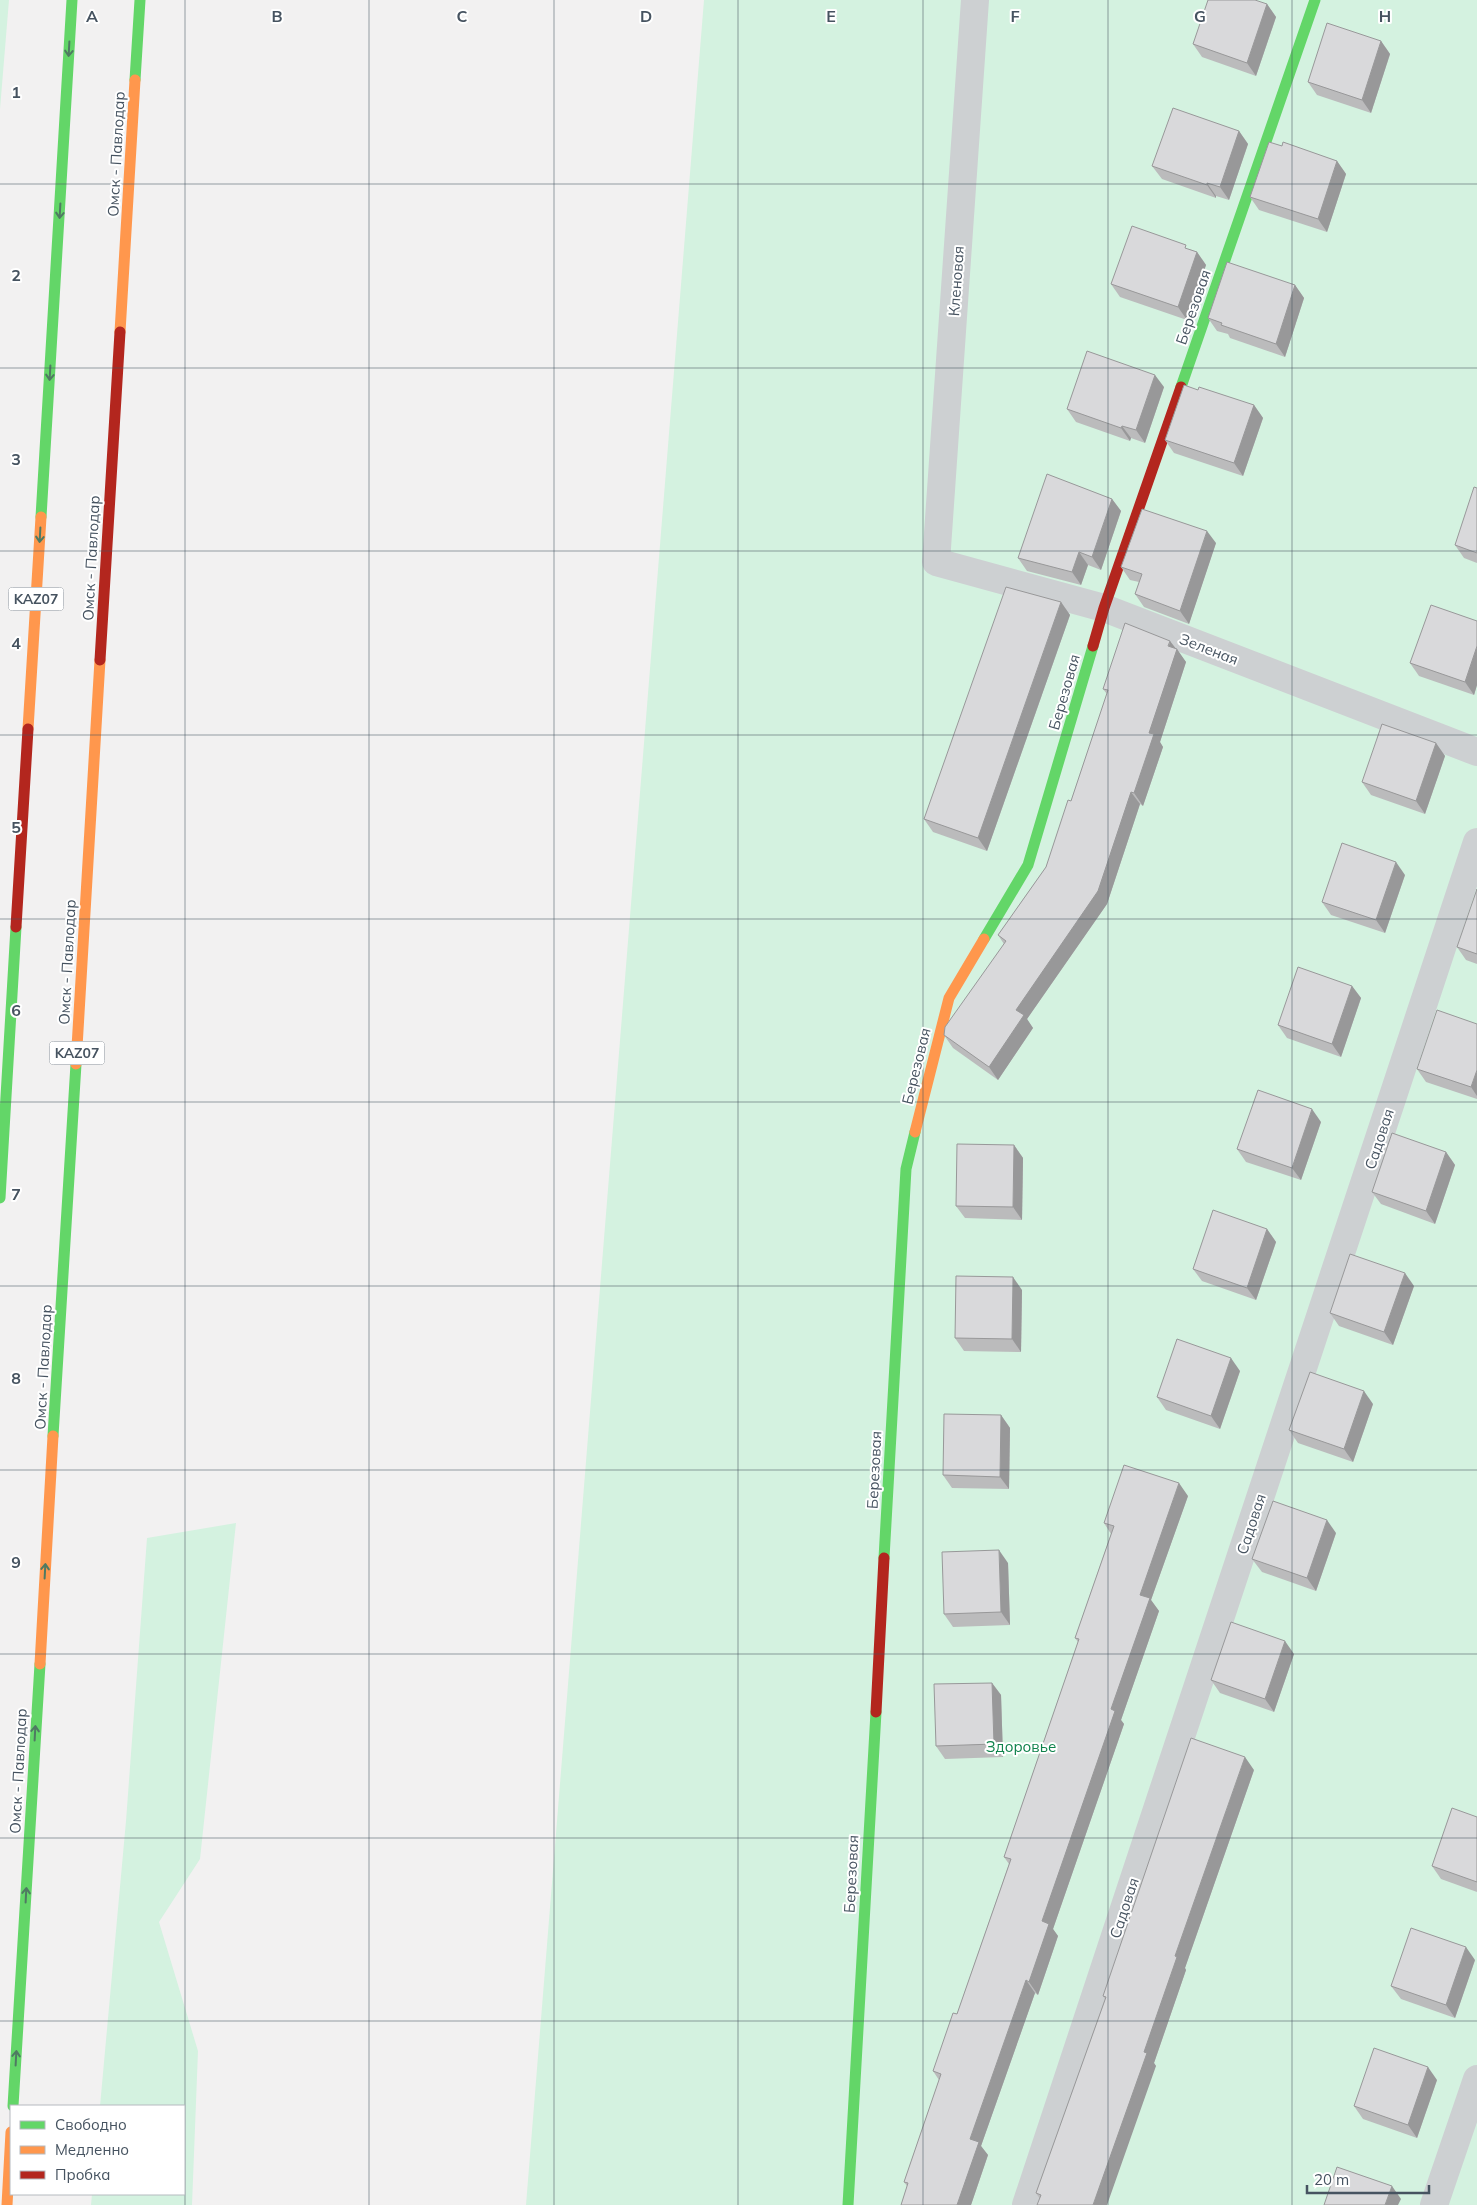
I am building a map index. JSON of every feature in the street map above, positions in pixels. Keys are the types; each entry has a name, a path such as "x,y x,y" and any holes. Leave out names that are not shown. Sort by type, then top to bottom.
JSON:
{"main road":[{"name":"KAZ07","path":"0,1198 72,0"},
{"name":"Омск - Павлодар","path":"13,2105 140,0"},
{"name":"Березовая","path":"848,2205 906,1169 949,998 1028,865 1104,608 1316,0"},
{"path":"7,2205 10,2150"}],"street":[{"name":"Кленовая","path":"936,562 975,0"},
{"name":"Зеленая","path":"936,562 1104,608 1477,752"},
{"name":"Садовая","path":"1026,2205 1477,842"},
{"path":"1434,2205 1477,2079"}],"green space":[{"path":"0,0 9,0 0,109"},
{"name":"Здоровье","path":"704,0 1477,0 1477,2205 526,2205"},
{"path":"236,1523 200,1859 159,1922 198,2051 192,2205 91,2205 92,2195 185,2195 185,2105 100,2105 126,1821 147,1538"}],"building":[{"path":"1208,0 1255,0 1267,4 1247,63 1193,44"},
{"path":"1327,23 1381,41 1362,100 1308,82"},
{"path":"1173,108 1239,131 1220,187 1207,183 1207,185 1152,166"},
{"path":"1269,142 1282,146 1283,142 1337,161 1318,219 1250,197"},
{"path":"1132,226 1186,245 1185,248 1197,252 1178,307 1111,284"},
{"path":"1227,262 1295,285 1276,344 1221,325 1222,323 1208,318"},
{"path":"1087,351 1155,375 1136,430 1122,426 1121,428 1067,409"},
{"path":"1184,385 1198,390 1199,387 1254,405 1234,463 1165,440"},
{"path":"1047,474 1112,499 1092,557 1079,552 1072,572 1018,558"},
{"path":"1474,487 1477,488 1477,553 1455,545"},
{"path":"1142,509 1207,531 1180,611 1135,594 1142,574 1121,567"},
{"path":"1006,587 1061,602 978,838 924,819"},
{"path":"1431,605 1477,621 1477,646 1465,682 1410,663"},
{"path":"1125,623 1170,641 1168,646 1177,649 1149,733 1154,734 1134,793 1131,792 1098,891 1016,1010 1024,1015 989,1067 944,1035 945,1027 1006,941 998,935 1046,867 1068,800 1071,801 1108,690 1103,689"},
{"path":"1382,724 1436,743 1416,801 1362,782"},
{"path":"1342,843 1396,862 1376,920 1322,902"},
{"path":"1477,889 1477,954 1457,947"},
{"path":"1298,967 1352,986 1332,1044 1278,1025"},
{"path":"1437,1010 1477,1024 1477,1070 1471,1087 1417,1069"},
{"path":"1258,1090 1312,1109 1292,1168 1237,1149"},
{"path":"1392,1133 1446,1152 1426,1211 1372,1192"},
{"path":"957,1144 1014,1145 1013,1207 956,1206"},
{"path":"1213,1210 1267,1229 1247,1288 1193,1269"},
{"path":"1350,1254 1405,1273 1384,1332 1330,1313"},
{"path":"956,1276 1013,1277 1012,1339 955,1338"},
{"path":"1177,1339 1231,1358 1211,1416 1157,1397"},
{"path":"1310,1372 1364,1391 1344,1449 1289,1430"},
{"path":"944,1414 1001,1415 1000,1477 943,1475"},
{"path":"1124,1465 1179,1483 1140,1595 1150,1598 1111,1709 1115,1711 1042,1921 1049,1924 1029,1982 1026,1980 970,2139 979,2142 957,2205 901,2205 908,2183 904,2182 941,2074 933,2071 953,2013 957,2014 1011,1859 1004,1857 1079,1639 1075,1638 1114,1526 1104,1523"},
{"path":"1273,1501 1327,1520 1307,1578 1252,1559"},
{"path":"999,1550 1001,1612 944,1614 942,1552"},
{"path":"1231,1622 1285,1641 1265,1699 1211,1680"},
{"path":"992,1683 994,1744 936,1746 934,1684"},
{"path":"1191,1738 1245,1757 1175,1956 1177,1957 1144,2052 1147,2053 1093,2205 1037,2205 1041,2195 1036,2193 1106,1997 1103,1996"},
{"path":"1452,1808 1477,1817 1477,1882 1432,1866"},
{"path":"1411,1928 1466,1947 1446,2005 1391,1986"},
{"path":"1374,2048 1428,2067 1408,2125 1354,2106"},
{"path":"1337,2167 1392,2186 1385,2205 1324,2205"}],"traffic: fast":[{"path":"41,517 72,0"},
{"path":"135,80 140,0"},
{"path":"1181,387 1315,0"},
{"path":"984,939 1028,865 1093,646"},
{"path":"0,1198 16,927"},
{"path":"53,1436 76,1064"},
{"path":"884,1558 906,1169 915,1132"},
{"path":"13,2105 40,1664"},
{"path":"848,2205 876,1712"}],"traffic: slow":[{"path":"120,332 135,80"},
{"path":"28,729 41,517"},
{"path":"76,1064 100,660"},
{"path":"915,1132 949,998 984,939"},
{"path":"40,1664 53,1436"},
{"path":"7,2205 10,2150"}],"traffic: jam":[{"path":"100,660 120,332"},
{"path":"1093,646 1104,608 1181,387"},
{"path":"16,927 28,729"},
{"path":"876,1712 884,1558"}]}
